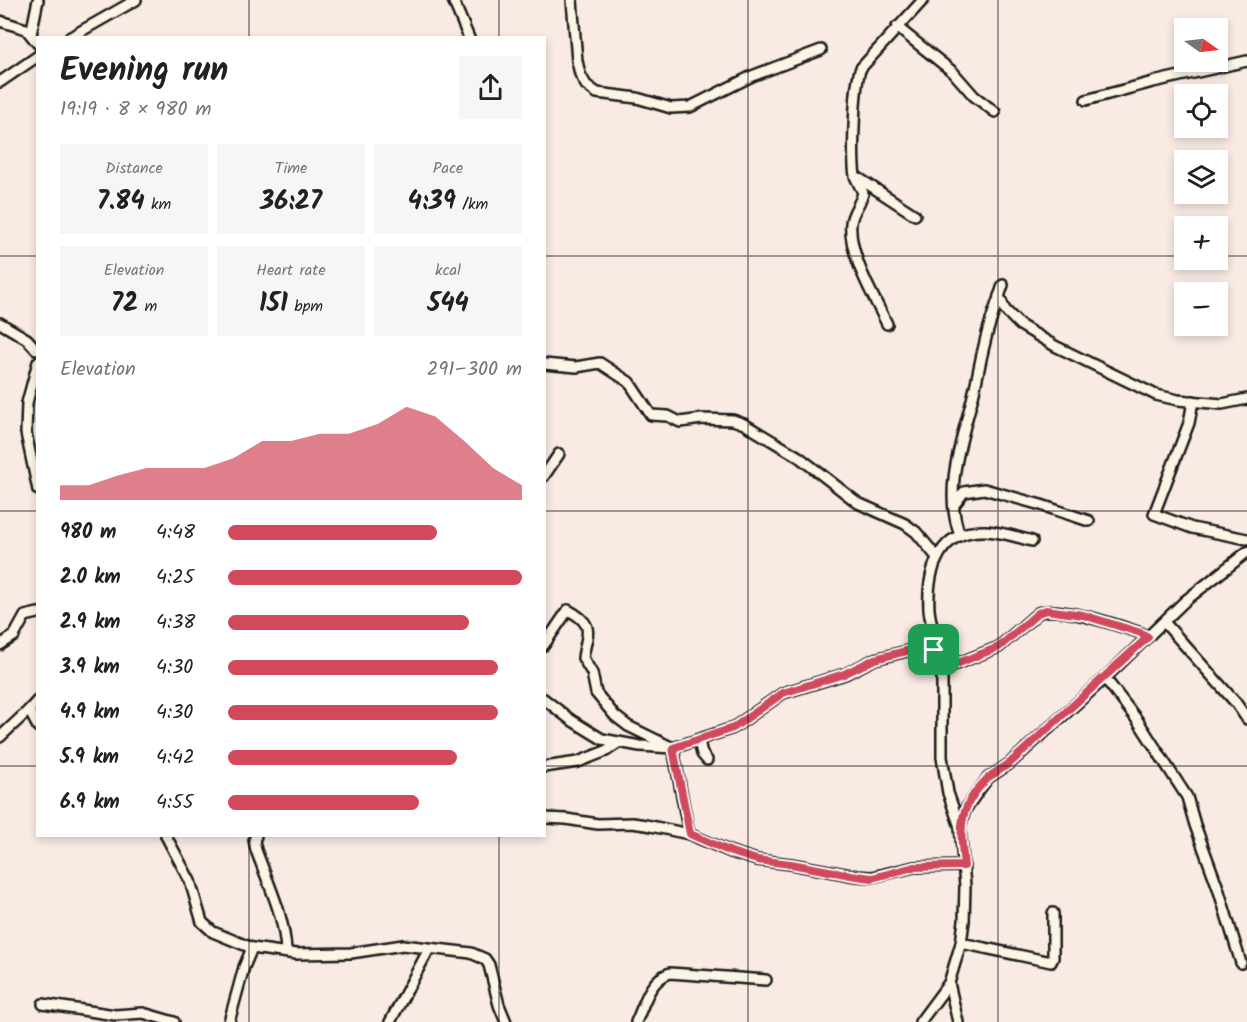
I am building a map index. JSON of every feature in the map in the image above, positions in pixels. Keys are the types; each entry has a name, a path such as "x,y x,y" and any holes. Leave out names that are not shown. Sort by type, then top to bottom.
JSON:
{"street":[{"path":"31,34 38,0"},
{"path":"453,0 468,36"},
{"path":"572,0 577,61 586,85 597,93 637,98 671,108 690,106 752,76 821,50"},
{"path":"887,324 866,280 852,240 851,220 863,193 855,176 859,72 923,0"},
{"path":"72,36 130,1"},
{"path":"0,21 20,26 36,41"},
{"path":"897,27 953,72 974,96 995,112"},
{"path":"0,82 36,57"},
{"path":"1086,100 1247,61"},
{"path":"855,176 915,215"},
{"path":"960,535 954,505 960,442 985,341 1003,285"},
{"path":"999,296 1012,319 1055,346 1161,396 1222,404 1247,399"},
{"path":"0,323 36,347"},
{"path":"546,364 576,367 600,363 629,382 646,411 653,416 669,416 680,422 702,419 733,420 744,424 799,457 858,503 905,524 916,532 936,556"},
{"path":"36,369 27,403 27,433 36,480"},
{"path":"1193,401 1190,423 1154,514 1192,528 1247,539"},
{"path":"546,473 559,454"},
{"path":"954,505 964,492 984,489 1089,521"},
{"path":"920,1022 949,983 962,943 964,921 964,866 960,826 948,793 942,757 941,670 934,650 935,637 929,607 930,586 936,556 960,535 985,531 1032,541"},
{"path":"960,826 965,810 988,778 1009,764 1105,678 1185,601 1247,552"},
{"path":"546,642 568,610 576,615 585,623 588,631 589,640 583,658 592,673 596,693 615,716 628,726 673,748"},
{"path":"941,670 999,647 1038,613 1046,610 1083,615 1148,637"},
{"path":"0,645 14,636 25,616 36,614"},
{"path":"1164,621 1236,703 1247,719"},
{"path":"546,701 602,739 618,743 673,748 733,728 783,693 844,674 875,659 922,647 934,650"},
{"path":"1105,678 1138,721 1188,797 1195,825 1218,888 1241,963"},
{"path":"0,737 36,702"},
{"path":"29,710 36,723"},
{"path":"699,741 702,754 707,760"},
{"path":"546,767 578,762 606,751 618,743"},
{"path":"673,748 690,834"},
{"path":"546,818 598,824 633,823 690,834 731,852 757,860 872,878 914,867 964,866"},
{"path":"167,837 190,881 202,922 206,928 252,948 314,955 403,945 471,953 485,959 489,965 499,1005 506,1022"},
{"path":"256,837 256,850 286,940 286,952"},
{"path":"962,943 1051,962 1053,958 1053,913"},
{"path":"228,1022 252,948"},
{"path":"390,1022 429,949"},
{"path":"636,1022 653,984 658,978 670,973 766,981"},
{"path":"949,983 958,1022"},
{"path":"43,1004 115,1015 143,1013 174,1022"}],"route":[{"path":"1046,610 1083,615 1148,637 1011,762 988,778 961,819 964,866 914,867 872,878 757,860 731,852 690,834 673,748 733,728 783,693 844,674 875,659 918,647 934,650 941,670 999,647 1038,613 1046,610"}]}
